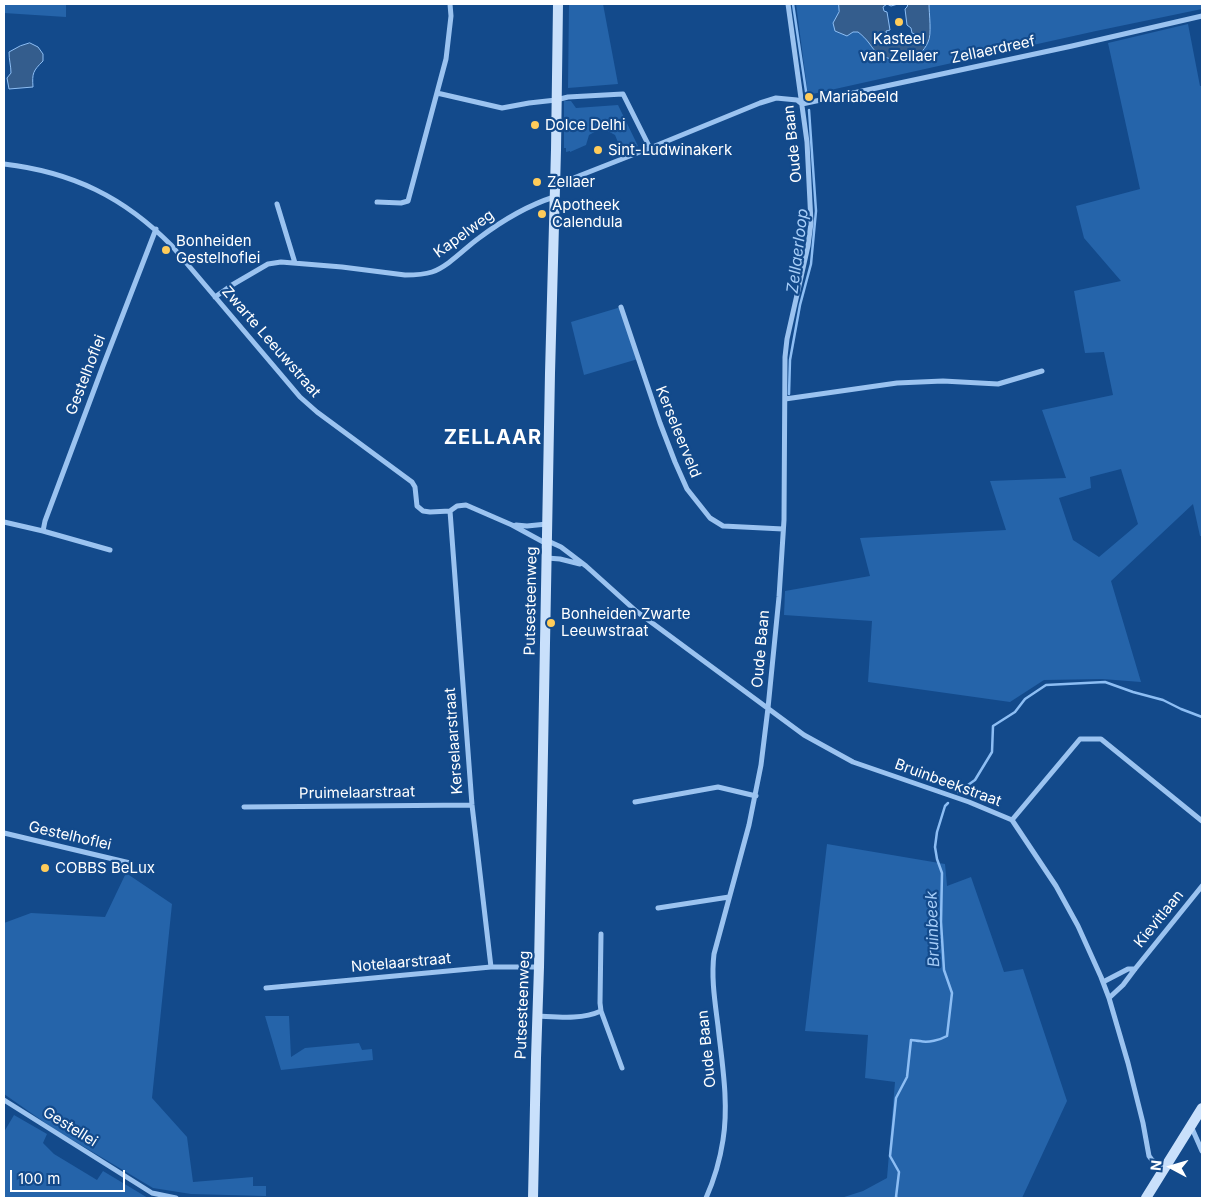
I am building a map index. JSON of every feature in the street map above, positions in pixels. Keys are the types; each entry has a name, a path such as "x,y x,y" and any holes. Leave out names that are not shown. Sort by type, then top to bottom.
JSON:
{"main road":[{"name":"Putsesteenweg","path":"533,1198 558,4"},
{"path":"1146,1198 1202,1108"}],"street":[{"path":"376,202 401,203 408,201 446,59 451,16 450,4"},
{"name":"Oude Baan","path":"706,1198 717,1169 724,1138 725,1107 712,964 750,825 756,796 768,708 779,596 783,529 787,339 808,246 811,223 807,142 788,4"},
{"name":"Zellaerdreef","path":"555,186 776,98 797,100 802,104 1202,16"},
{"path":"437,93 502,108 568,97 623,94 650,148"},
{"name":"Zwarte Leeuwstraat","path":"4,164 41,170 80,183 120,203 156,229 300,397 317,412 412,482 415,487 418,506 423,511 450,511 457,506 466,505 548,542"},
{"name":"Kapelweg","path":"215,297 268,264 281,262 405,275 432,272 512,215 532,205 555,197"},
{"path":"277,204 294,263"},
{"name":"Gestelhoflei","path":"43,531 103,366 156,229"},
{"name":"Kerseleerveld","path":"621,307 660,423 687,489 710,518 723,526 783,529"},
{"path":"785,399 897,383 944,381 998,384 1042,371"},
{"name":"Kerselaarstraat","path":"450,511 472,804 491,968"},
{"path":"4,522 110,550"},
{"name":"Zwarte Leeuwstraat","path":"512,525 548,524"},
{"name":"Bruinbeekstraat","path":"548,542 561,548 586,566 636,611 804,735 853,762 969,802 1012,820 1056,886 1078,926 1103,982 1128,1063 1149,1156 1164,1169"},
{"name":"Bruinbeekstraat","path":"547,558 569,560 586,566"},
{"path":"1012,820 1080,739 1101,740 1202,821"},
{"path":"635,802 718,787 756,796"},
{"name":"Pruimelaarstraat","path":"244,807 472,804"},
{"name":"Gestelhoflei","path":"4,833 130,863"},
{"name":"Kievitlaan","path":"1109,998 1123,985 1202,886"},
{"path":"658,908 729,897"},
{"path":"601,934 601,1011 622,1068"},
{"name":"Notelaarstraat","path":"266,988 491,968 539,967"},
{"name":"Kievitlaan","path":"1103,982 1128,969 1135,969"},
{"path":"538,1016 579,1017 601,1011"},
{"name":"Gestellei","path":"4,1100 152,1193 176,1198"},
{"path":"1191,1125 1202,1151"}],"shaded area":[{"path":"4,4 66,4 66,17 4,13"},
{"path":"569,4 603,4 618,84 568,88"},
{"path":"796,4 839,4 839,12 853,32 858,32 888,58 903,60 911,59 918,55 927,44 930,31 929,4 1202,4 1202,9 808,95"},
{"path":"839,4 887,4 883,7 884,11 887,12 890,30 886,31 888,40 895,39 896,42 900,41 900,39 909,38 914,40 916,37 907,25 905,9 908,4 929,4 930,29 928,42 919,54 913,57 899,60 885,57 876,52 858,32 853,32 847,36 835,31 833,23 839,12"},
{"path":"1188,24 1200,86 1202,86 1202,536 1200,536 1193,504 1111,581 1141,682 1102,679 1044,680 1010,702 868,682 872,621 784,615 785,591 870,576 860,538 1006,530 990,481 1066,478 1042,410 1113,395 1104,352 1085,353 1074,291 1121,281 1084,238 1076,206 1140,189 1108,43","holes":["1121,469 1138,524 1099,557 1073,540 1059,498 1091,488 1090,477"]},
{"path":"30,43 38,47 43,54 43,61 34,72 33,87 9,89 7,78 11,73 9,52"},
{"path":"564,101 571,101 576,108 618,105 638,146 622,152 615,135 602,128 589,135 586,145 566,152 566,148 564,148"},
{"path":"621,307 638,359 584,375 571,322"},
{"path":"827,844 945,864 947,886 971,877 1004,972 1023,969 1067,1101 1022,1198 841,1198 863,1191 887,1178 895,1082 865,1078 868,1035 805,1031"},
{"path":"126,873 172,904 152,1098 187,1137 193,1182 253,1177 253,1186 266,1186 266,1196 191,1194 153,1188 54,1129 4,1094 4,923 31,913 105,917"},
{"path":"265,1016 289,1016 291,1057 305,1048 359,1043 362,1050 372,1049 373,1060 281,1070"},
{"path":"14,1115 47,1134 43,1143 54,1154 97,1180 103,1171 148,1198 4,1198 4,1132"}],"waterway":[{"name":"Zellaerloop","path":"793,4 807,98"},
{"name":"Zellaerloop","path":"789,394 790,360 800,305 811,264 816,211 809,110"},
{"name":"Bruinbeek","path":"958,792 975,780 992,752 993,726 1015,712 1025,699 1046,685 1105,682 1163,700 1202,717"},
{"name":"Bruinbeek","path":"897,1198 899,1172 890,1156 896,1098 907,1077 911,1040 923,1042 947,1036 952,993 944,970 941,922 942,873 935,847 937,832 945,806 948,803"}],"place":[{"name":"Kasteel van Zellaer","path":"899,22"},
{"name":"Mariabeeld","path":"809,97"},
{"name":"Dolce Delhi","path":"535,125"},
{"name":"Sint-Ludwinakerk","path":"598,150"},
{"name":"Zellaer","path":"537,182"},
{"name":"Apotheek Calendula","path":"542,214"},
{"name":"Bonheiden Gestelhoflei","path":"166,250"},
{"name":"Bonheiden Zwarte Leeuwstraat","path":"551,623"},
{"name":"COBBS BeLux","path":"45,868"}],"district":[{"name":"ZELLAAR","path":"493,438"}]}
